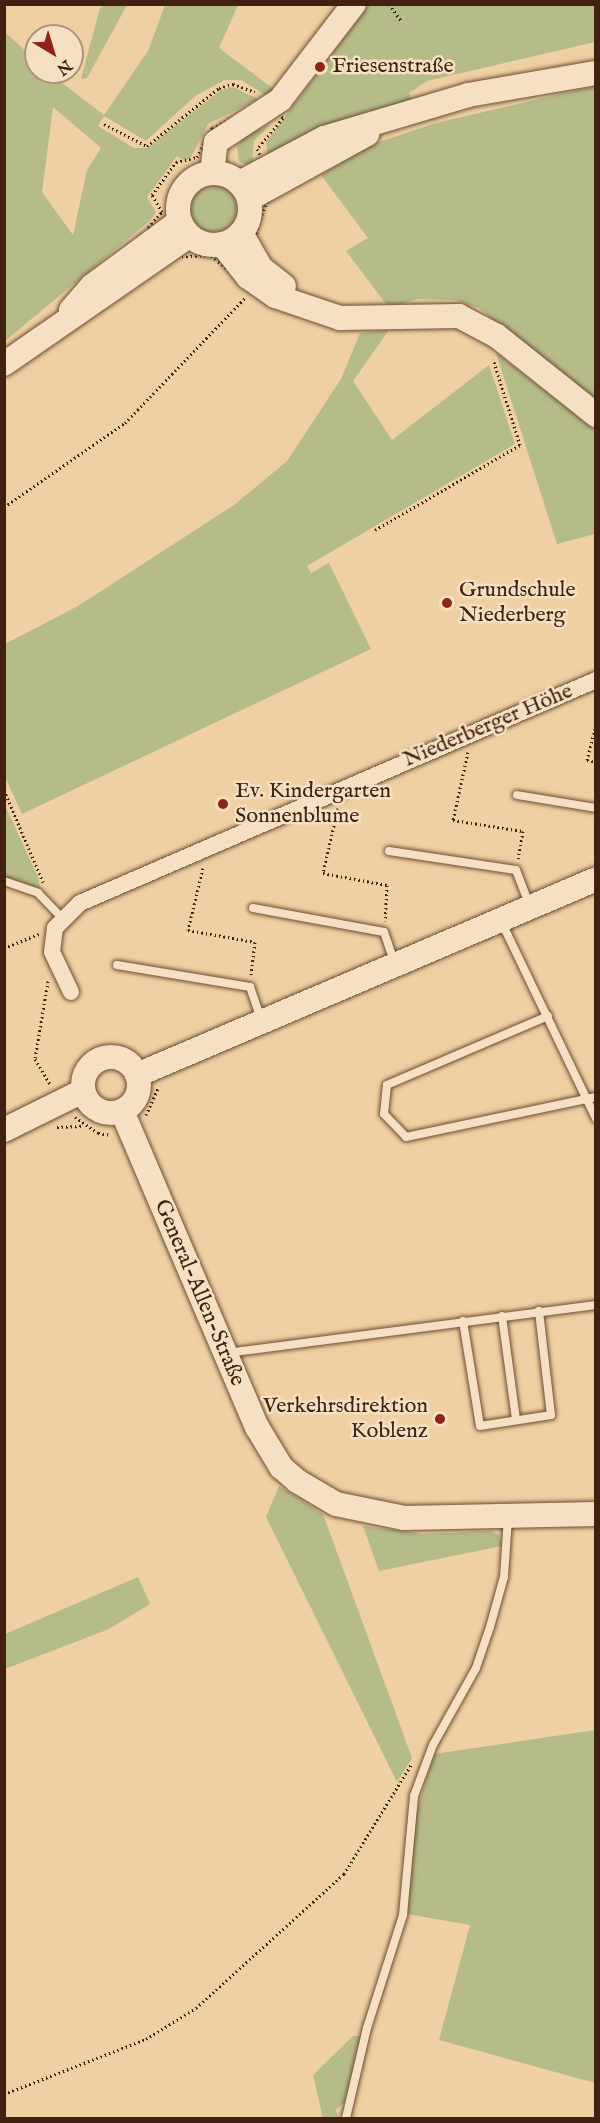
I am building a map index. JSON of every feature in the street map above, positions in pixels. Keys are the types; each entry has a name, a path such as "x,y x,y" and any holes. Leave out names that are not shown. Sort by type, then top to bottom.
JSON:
{"street":[{"path":"212,173 216,142 280,100 354,4"},
{"path":"596,73 524,83 395,116 324,138 244,191 232,238 258,284 304,304 365,320 426,313 459,316 503,341 596,415"},
{"path":"232,238 205,244 185,228 182,193 194,179 212,173 244,191"},
{"path":"4,364 68,316 93,286 185,228"},
{"path":"232,238 261,268 304,304"},
{"name":"Niederberger Höhe","path":"58,923 80,903 596,680"},
{"path":"136,1075 596,879"},
{"path":"58,923 52,952 71,992"},
{"path":"4,1130 75,1101 126,1120 138,1093 136,1075 119,1059 102,1059 85,1075 75,1101"},
{"name":"General-Allen-Straße","path":"126,1120 224,1354 268,1448 281,1467 313,1492 360,1511 404,1518 596,1514"}],"lane":[{"path":"517,795 596,808"},
{"path":"389,851 516,870 531,907"},
{"path":"4,881 48,901 58,923"},
{"path":"253,908 384,932 395,965"},
{"path":"501,920 591,1098 596,1118"},
{"path":"117,965 250,987 262,1021"},
{"path":"548,1016 387,1085 384,1114 406,1137 591,1098"},
{"path":"224,1354 596,1305"},
{"path":"463,1321 480,1426 551,1415 539,1311"},
{"path":"502,1316 516,1420"},
{"path":"346,2118 367,2028 403,1915 409,1823 433,1744 476,1668 490,1627 504,1577 508,1516"}],"path":[{"path":"389,4 402,22"},
{"path":"104,124 147,146 219,88 233,84 251,89 265,101"},
{"path":"4,507 125,423 258,284"},
{"path":"375,530 520,445 492,353 503,341"},
{"path":"596,724 587,760 596,762"},
{"path":"462,736 468,753 453,820 523,831 516,870"},
{"path":"4,790 48,901"},
{"path":"333,792 339,808 323,873 387,885 384,932"},
{"path":"200,850 204,866 188,930 255,942 250,987"},
{"path":"4,948 58,923"},
{"path":"52,952 35,1059 75,1101 98,1133 126,1120 144,1121 163,1080"},
{"path":"4,2094 146,2039 196,2008 344,1874 409,1767 433,1744"}],"green space":[{"path":"106,5 127,5 87,78 84,78 84,68 100,8"},
{"path":"165,5 238,5 219,48 275,90 267,96 241,80 225,80 195,96 146,141 104,116 98,126 134,148 147,148 221,90 233,87 258,99 208,124 191,157 185,161 177,156 147,197 156,212 152,219 5,341 4,31 24,50 24,84 64,84 104,115 148,51","holes":["53,107 101,148 87,170 73,235 42,192"]},
{"path":"369,5 595,5 595,42 427,81 409,93 413,102 268,159 266,142"},
{"path":"595,86 595,399 479,308 454,300 417,299 389,308 346,251 368,238 321,175 370,145 436,123"},
{"path":"271,124 254,141 252,166 239,162 237,147 243,137"},
{"path":"214,186 230,193 237,209 230,225 214,232 198,225 191,209 198,193"},
{"path":"389,330 353,381 392,440 489,365 515,444 307,566 311,573 329,563 371,649 22,814 5,777 5,644 78,606 234,505 287,461 341,379 360,333"},
{"path":"496,353 595,430 595,534 557,544"},
{"path":"4,803 38,877 40,888 5,878"},
{"path":"279,1486 323,1514 412,1758 397,1782 266,1517"},
{"path":"363,1526 423,1534 491,1531 499,1535 502,1546 379,1571"},
{"path":"138,1577 150,1604 109,1629 5,1669 5,1634"},
{"path":"595,1730 595,2083 439,2040 470,1925 407,1914 413,1825 434,1754"},
{"path":"353,2036 361,2036 345,2103 335,2110 340,2118 323,2118 313,2075"}],"place":[{"name":"Friesenstraße","path":"320,67"},
{"name":"Grundschule Niederberg","path":"447,603"},
{"name":"Ev. Kindergarten Sonnenblume","path":"223,804"},
{"name":"Verkehrsdirektion Koblenz","path":"440,1419"}]}
